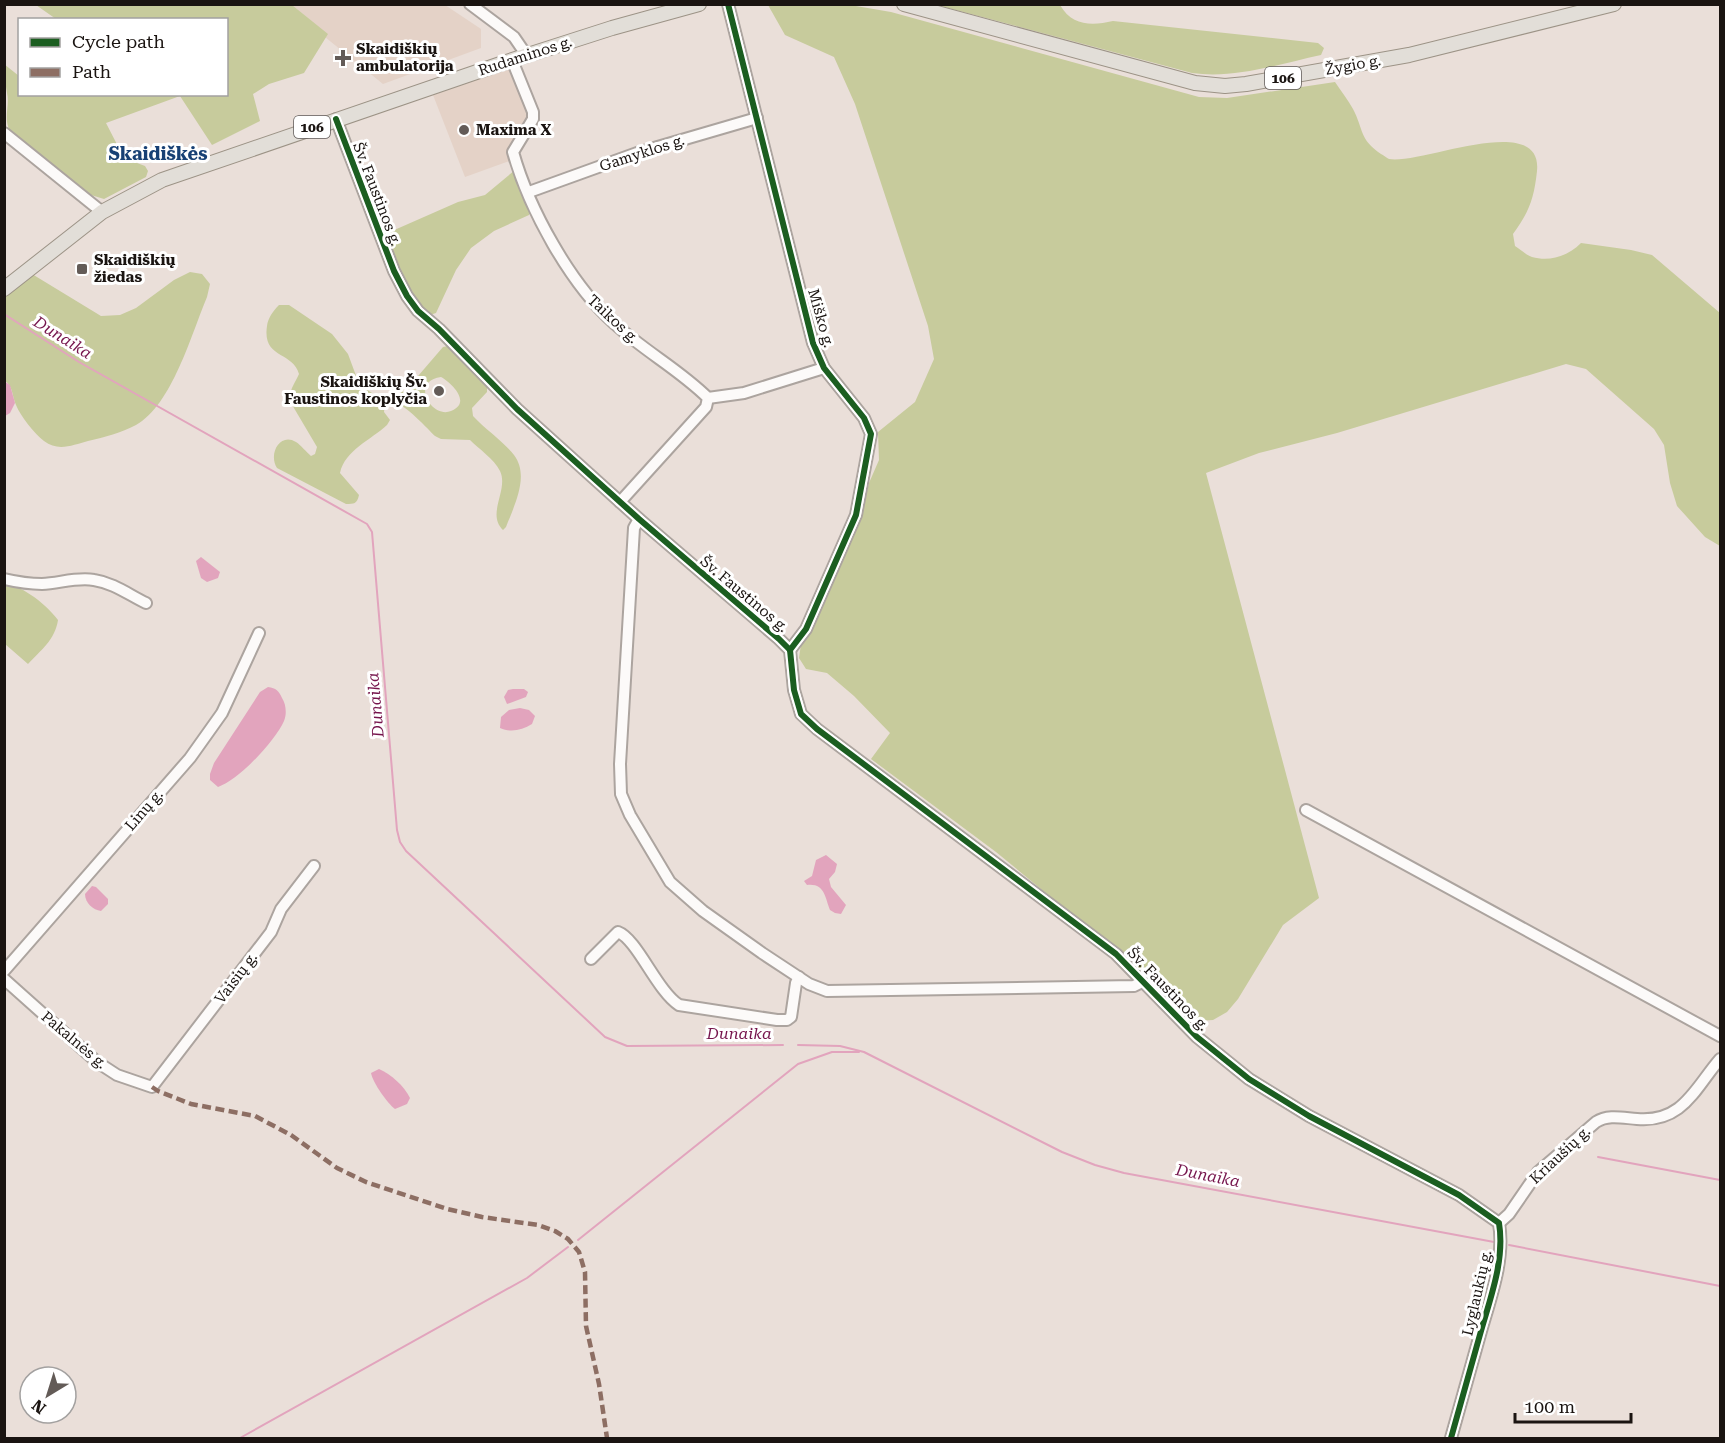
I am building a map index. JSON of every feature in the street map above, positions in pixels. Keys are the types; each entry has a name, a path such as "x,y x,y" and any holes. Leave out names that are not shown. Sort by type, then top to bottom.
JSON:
{"main road":[{"name":"Rudaminos g.","path":"102,212 162,180 336,119 612,28 699,4"},
{"name":"Žygio g.","path":"904,4 1195,83 1225,86 1409,55 1614,4"},
{"name":"106","path":"4,290 102,212"}],"street":[{"path":"470,4 514,37 527,56"},
{"name":"Miško g.","path":"728,4 813,343 825,368 864,418 871,434 856,515 806,629 790,650"},
{"name":"Taikos g.","path":"513,60 533,112 533,119 513,152 529,192 563,260 583,291 616,326 708,398"},
{"name":"Gamyklos g.","path":"529,192 637,153 757,118"},
{"name":"Šv. Faustinos g.","path":"336,119 378,232 407,296 418,311 439,329 517,409 790,650 794,690 801,714 817,729 1116,954 1197,1038 1240,1072 1309,1116 1460,1195 1499,1223"},
{"path":"4,133 102,212"},
{"path":"620,502 706,407 708,398 744,393 825,368"},
{"name":"Šv. Faustinos g.","path":"639,519 634,528 620,764 621,794 636,826 670,882 703,911 799,977 817,988 840,993 1134,986 1142,981"},
{"path":"4,579 20,583 43,584 82,579 96,580 111,584 146,603"},
{"name":"Linų g.","path":"4,971 190,758 222,713 259,633"},
{"path":"1306,810 1720,1036"},
{"name":"Vaisių g.","path":"152,1087 271,932 281,909 314,866"},
{"path":"591,959 618,932 623,934 670,1000 679,1005 777,1020 787,1020 791,1017 799,977"},
{"name":"Pakalnės g.","path":"4,979 97,1062 117,1075 152,1087"},
{"name":"Kriaušių g.","path":"1499,1223 1509,1214 1538,1172 1596,1122 1607,1117 1646,1120 1672,1113 1695,1094 1720,1059"},
{"name":"Lyglaukių g.","path":"1451,1438 1495,1280 1501,1251 1499,1223"}],"shaded area":[{"path":"292,5 445,5 481,29 481,48 383,84 325,37 327,34"},
{"path":"511,68 531,114 512,160 465,177 433,95"},
{"path":"4,381 10,385 15,403 10,413 5,416"},
{"path":"201,557 220,572 218,578 207,582 201,578 196,561"},
{"path":"268,687 280,693 286,712 284,721 273,739 246,768 218,787 210,780 214,763 260,692"},
{"path":"524,689 528,692 526,697 507,704 504,697 508,690"},
{"path":"520,708 529,710 535,716 532,724 516,730 500,728 501,717 509,710"},
{"path":"826,855 837,864 835,872 829,879 831,887 846,905 841,914 830,910 821,889 807,885 804,881 812,876 816,860"},
{"path":"92,886 108,899 108,904 101,911 92,908 86,900 85,894"},
{"path":"379,1069 392,1077 404,1089 410,1098 407,1104 395,1109 384,1098 371,1073"}],"green space":[{"path":"36,5 292,5 328,34 304,73 269,84 253,94 260,121 212,145 180,96 228,96 228,18 55,18"},
{"path":"768,5 850,5 891,12 1199,97 1227,98 1335,82 1353,109 1365,139 1374,149 1389,159 1405,159 1477,144 1501,142 1521,144 1534,153 1537,171 1530,205 1513,234 1515,246 1530,256 1545,259 1558,257 1581,243 1652,255 1720,313 1720,546 1705,537 1677,506 1670,483 1664,445 1654,429 1586,369 1566,364 1337,433 1259,453 1206,473 1319,898 1283,925 1238,999 1227,1012 1213,1020 1197,1021 1181,1015 1132,964 996,852 871,759 890,733 854,696 827,673 806,669 799,658 801,644 816,619 860,521 869,483 879,460 878,432 915,402 934,359 928,326 855,104 834,57 785,35"},
{"path":"937,5 1060,5 1070,17 1083,23 1098,24 1113,21 1318,43 1324,48 1321,55 1257,70 1224,74 1192,73"},
{"path":"4,64 18,75 18,96 180,96 106,123 124,158 145,166 148,171 146,177 104,199 82,189 10,131 7,121 8,98"},
{"path":"515,170 532,209 529,215 494,231 471,248 456,270 436,313 430,315 408,288 383,235 458,202 485,195"},
{"path":"190,272 202,274 210,284 207,297 179,368 160,402 149,415 125,430 71,446 55,446 40,438 21,415 11,388 5,381 5,295 32,274 101,316 120,315 136,308 174,280"},
{"path":"279,305 289,305 332,334 348,354 358,381 378,397 390,398 406,390 443,347 448,346 487,384 487,392 472,408 473,416 510,450 519,463 521,472 519,491 506,527 503,530 498,524 497,509 502,478 494,462 470,440 441,439 435,436 408,410 392,402 387,404 384,412 390,420 387,425 347,458 340,473 359,495 355,503 346,504 277,468 274,457 277,446 281,442 290,440 296,442 311,456 315,454 317,447 291,403 291,391 299,374 296,367 291,361 273,350 267,337 268,320","holes":["441,377 455,388 460,403 451,411 444,412 431,405 425,392 431,380"]},
{"path":"5,583 20,588 34,597 58,620 51,639 28,664 5,644"}],"waterway":[{"name":"Dunaika","path":"4,314 79,362 367,524 372,532 397,830 400,842 406,851 605,1037 627,1046 783,1045"},
{"name":"Dunaika","path":"798,1045 840,1046 864,1052 1062,1152 1095,1165 1124,1173 1494,1242"},
{"path":"578,1240 798,1064 832,1052 859,1052"},
{"path":"1598,1157 1720,1180"},
{"name":"Dunaika","path":"1509,1245 1720,1286"},
{"path":"240,1438 527,1278 568,1247"}],"marked path":[{"path":"152,1087 191,1104 255,1116 291,1135 337,1168 366,1182 447,1209 482,1217 538,1225 568,1239 579,1252 585,1272 586,1326 599,1384 607,1438"}],"cycle path":[{"path":"728,4 813,343 824,368 864,418 871,434 856,515 806,629 790,650"},
{"path":"336,119 394,271 418,311 439,329 517,409 790,650 794,690 801,714 817,729 1116,954 1197,1037 1249,1079 1309,1116 1459,1195 1499,1223 1499,1264 1493,1291 1451,1438"}],"place":[{"name":"Skaidiškių ambulatorija","path":"343,58"},
{"name":"Maxima X","path":"464,130"},
{"name":"Skaidiškių žiedas","path":"82,269"},
{"name":"Skaidiškių Šv. Faustinos koplyčia","path":"439,391"}],"district":[{"name":"Skaidiškės","path":"158,154"}]}
